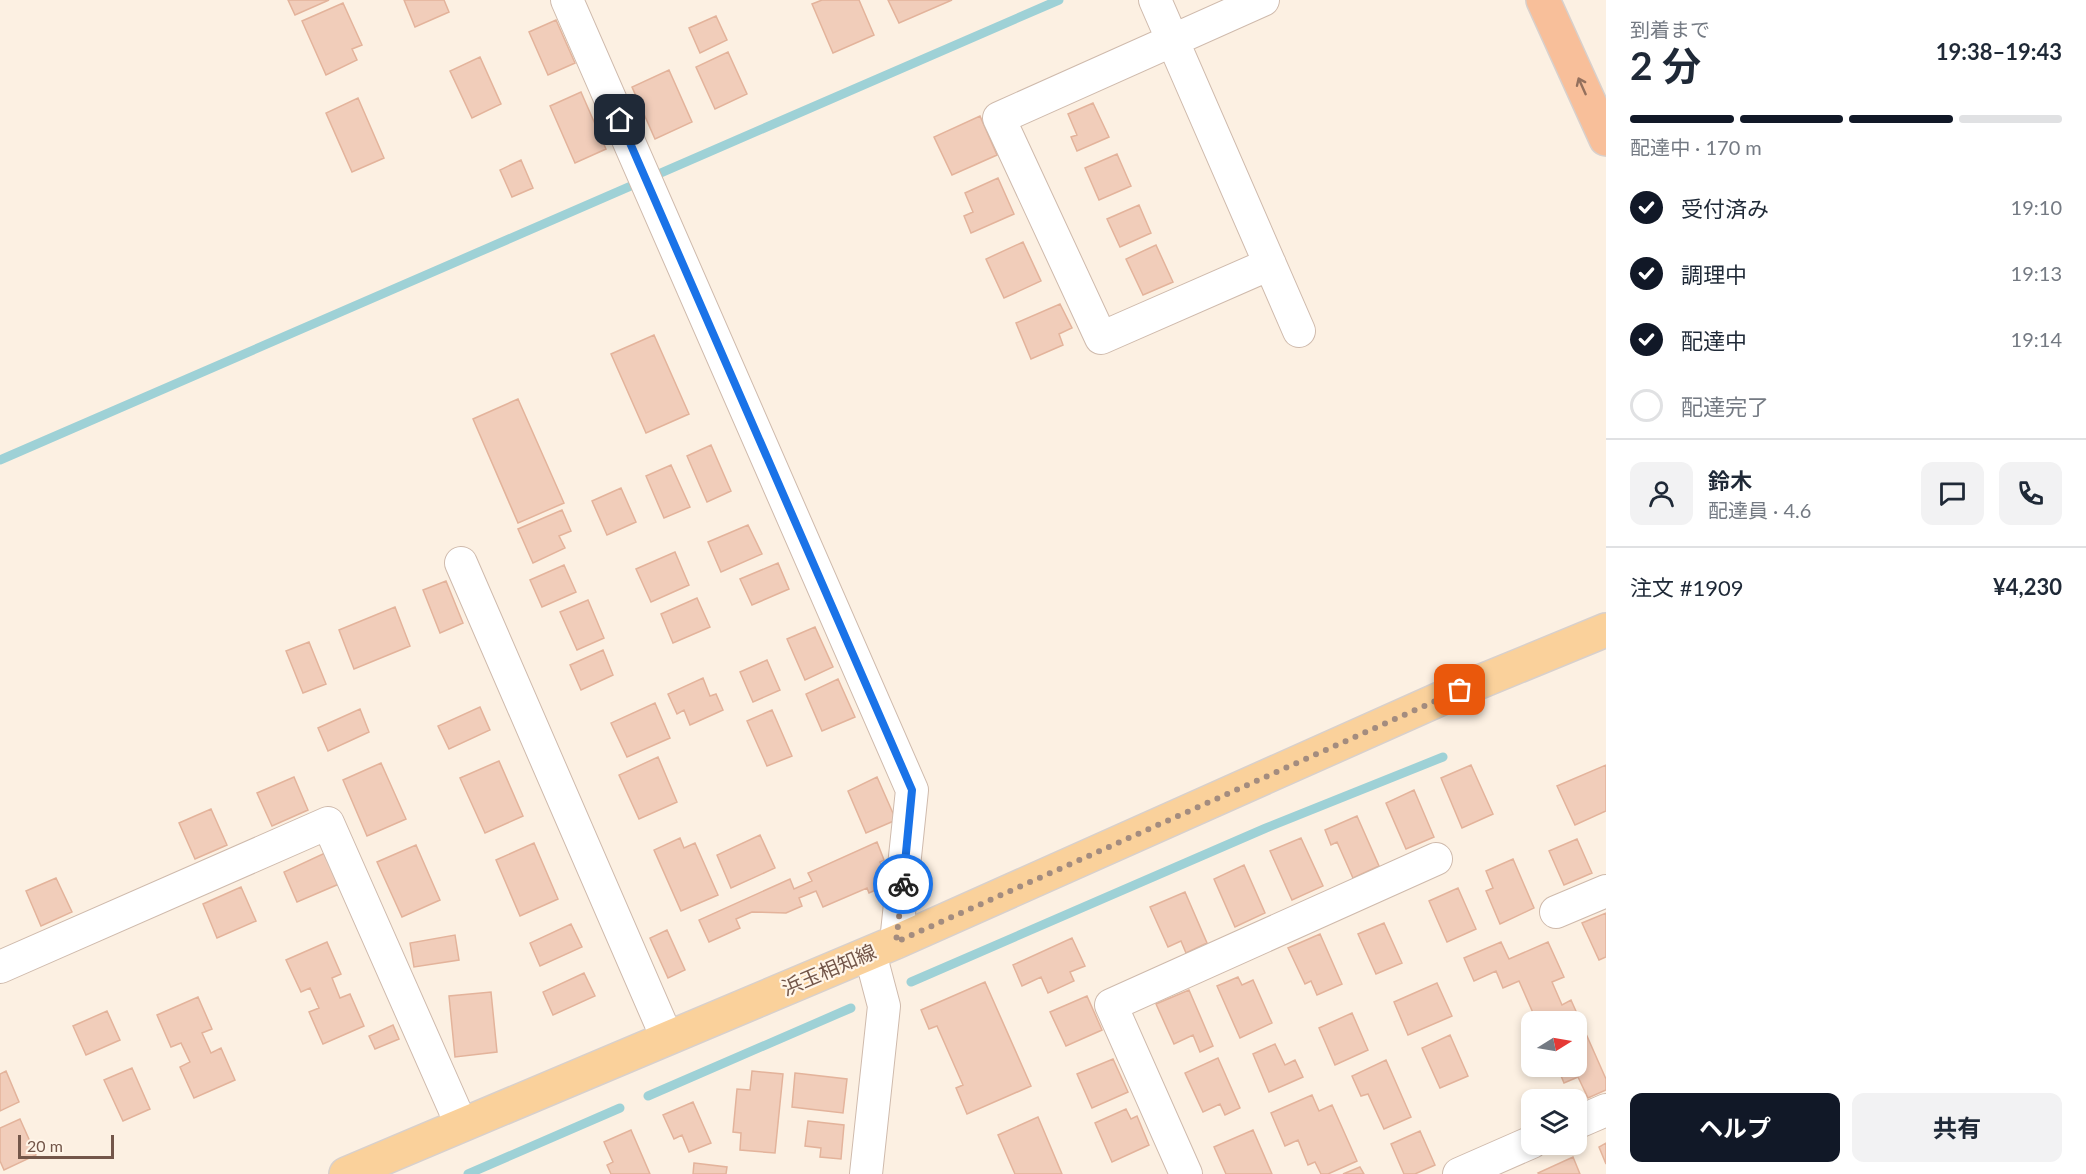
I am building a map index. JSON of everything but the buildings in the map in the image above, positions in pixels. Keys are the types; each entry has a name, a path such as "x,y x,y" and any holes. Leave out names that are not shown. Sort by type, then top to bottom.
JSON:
{"highway":[{"path":"1543,0 1606,139"}],"main road":[{"name":"浜玉相知線","path":"346,1174 883,947 1460,690 1606,630"}],"street":[{"path":"567,0 912,790 883,947 884,1006 866,1174"},
{"path":"1155,0 1299,331"},
{"path":"1263,0 999,118 1101,338 1270,264"},
{"path":"461,563 667,1038"},
{"path":"0,968 328,822 461,1124"},
{"path":"1186,1174 1111,1005 1436,859"},
{"path":"1556,912 1606,891"},
{"path":"1587,1118 1606,1110"},
{"path":"1459,1174 1521,1147"}],"waterway":[{"path":"0,460 1059,0"},
{"path":"911,982 1266,828 1443,757"},
{"path":"648,1096 851,1008"},
{"path":"468,1174 620,1108"}],"way so far":[{"path":"903,884 896,942 1460,690"}],"route":[{"path":"620,120 912,790 903,884"}]}
